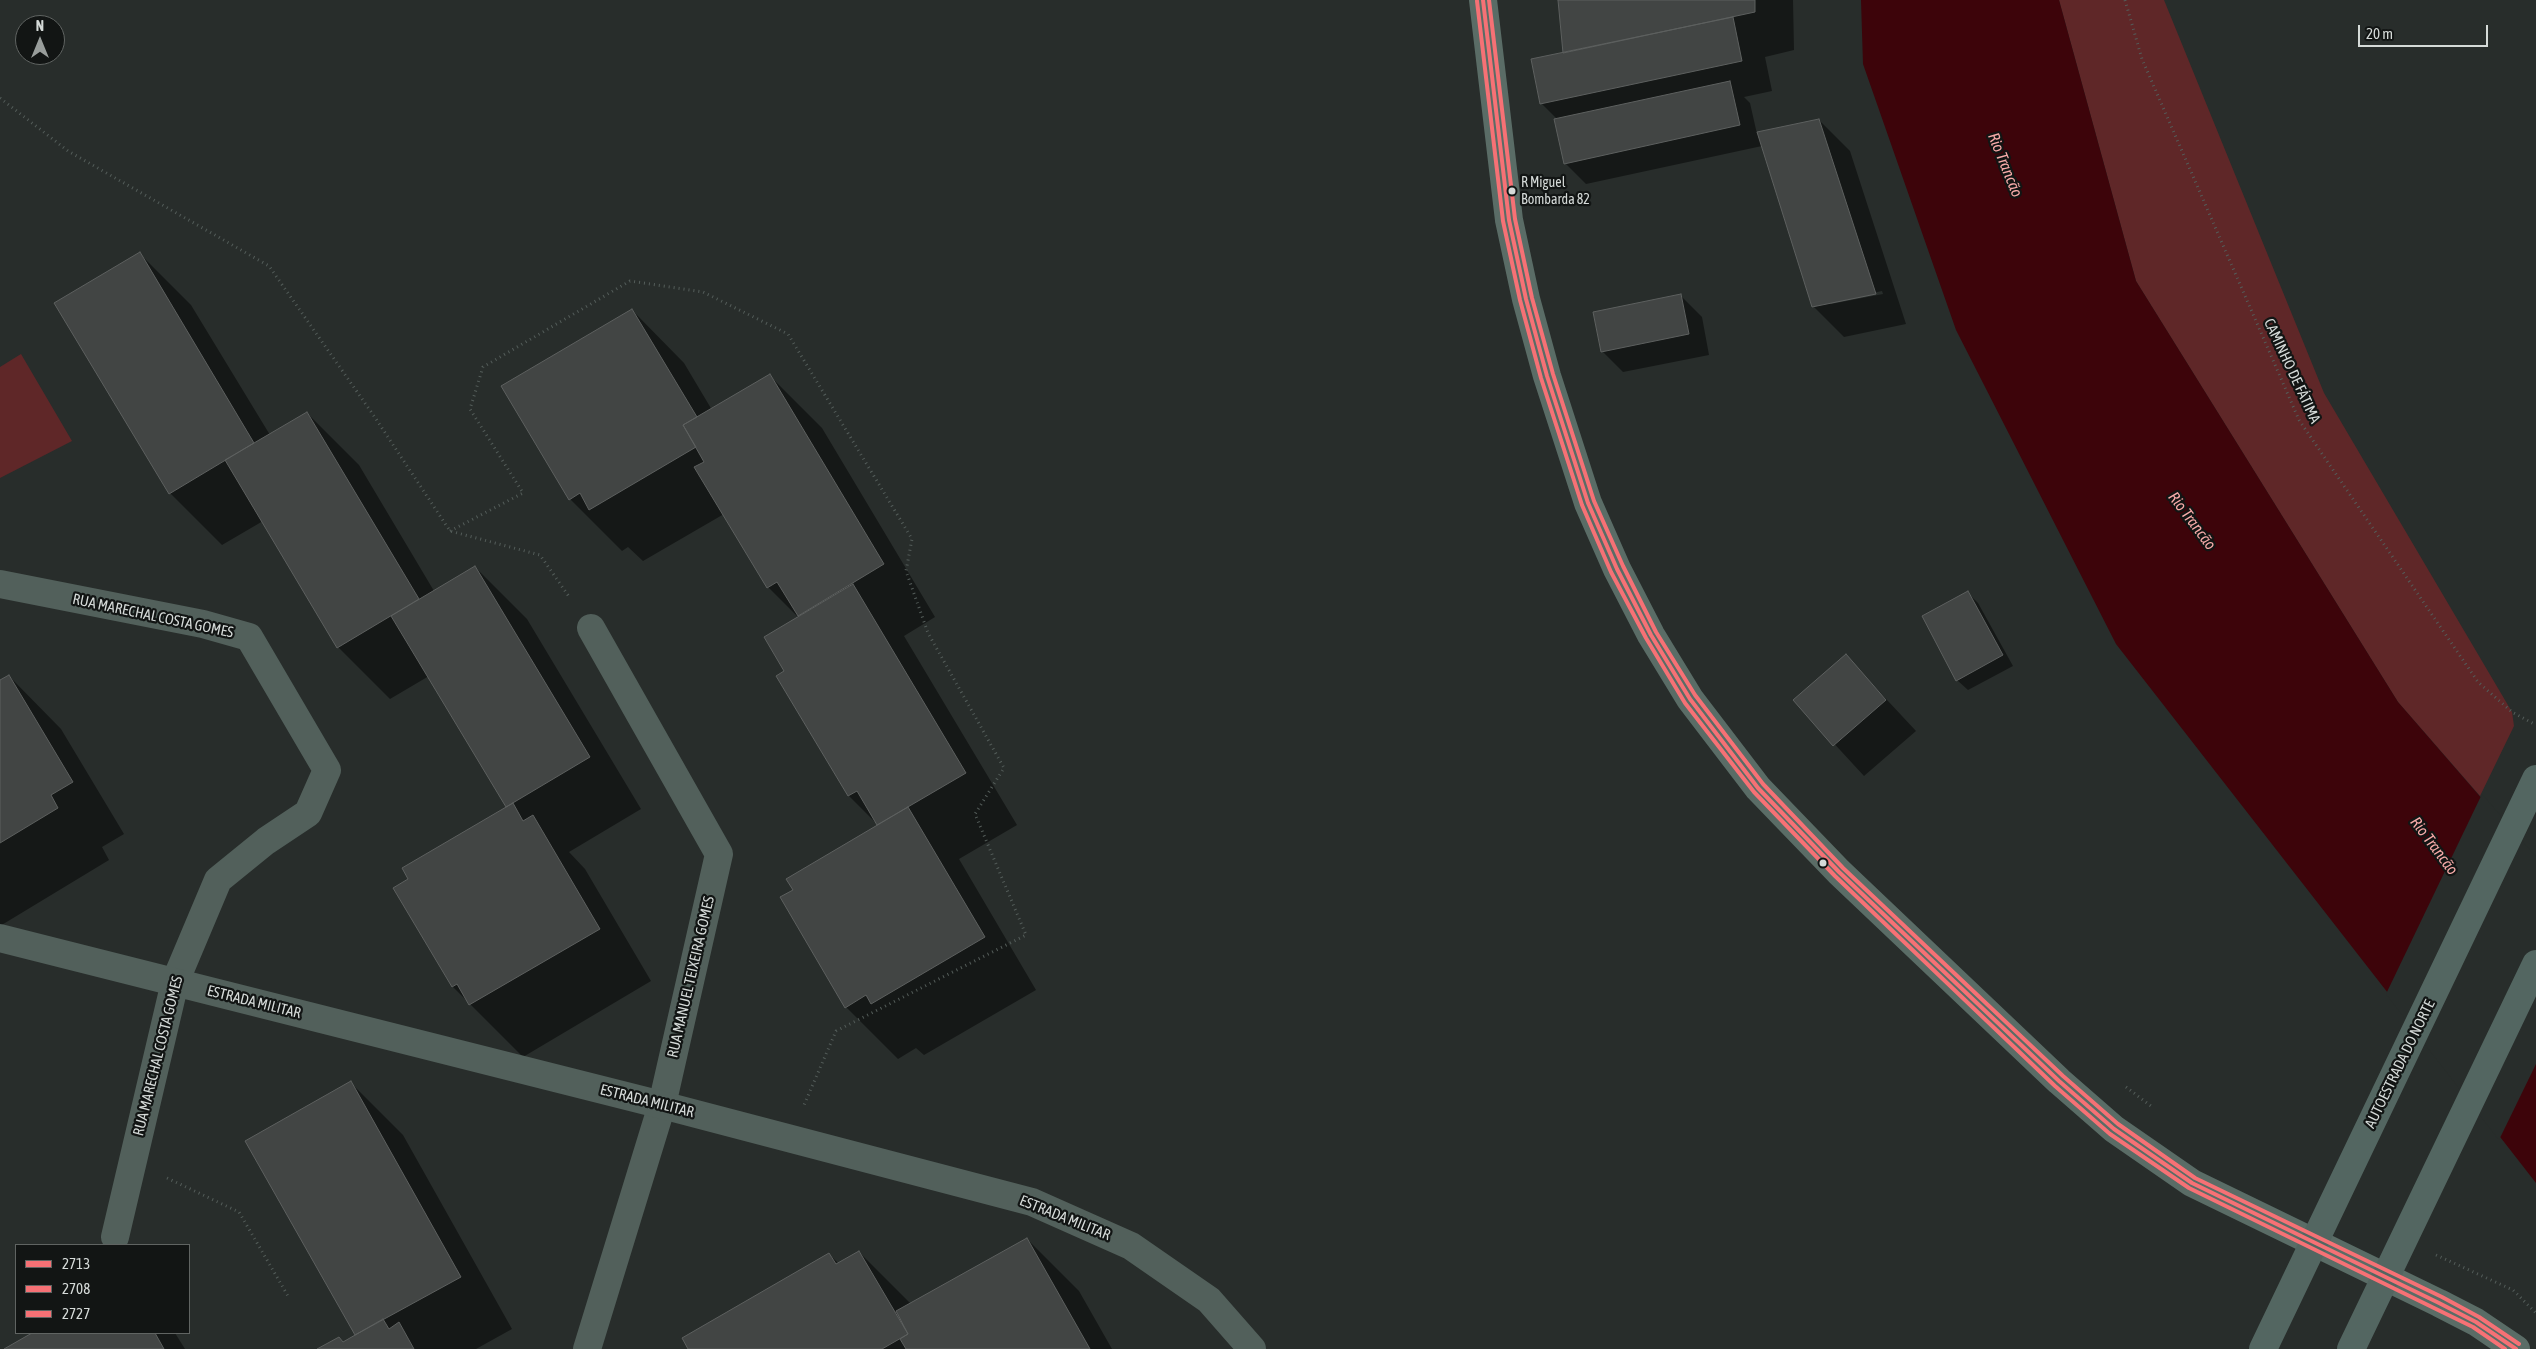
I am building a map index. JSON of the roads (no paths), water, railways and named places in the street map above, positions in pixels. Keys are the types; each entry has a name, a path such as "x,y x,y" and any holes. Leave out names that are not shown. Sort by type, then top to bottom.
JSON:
{"highway":[{"name":"AUTOESTRADA DO NORTE","path":"2263,1349 2536,779"},
{"path":"2351,1349 2536,964"}],"main road":[{"path":"1483,0 1509,220 1526,299 1546,376 1588,503 1617,569 1651,635 1690,700 1758,788 1839,872 2059,1081 2114,1129 2192,1183 2439,1303 2476,1322 2516,1349"}],"street":[{"name":"RUA MARECHAL COSTA GOMES","path":"0,584 204,624 249,636 327,770 308,813 266,840 218,880 175,982 115,1237"},
{"name":"RUA MANUEL TEIXEIRA GOMES","path":"587,1349 662,1105 718,854 591,628"},
{"name":"ESTRADA MILITAR","path":"0,938 662,1105 1032,1202 1131,1246 1209,1300 1252,1349"}],"water":[{"name":"Rio Trancão","path":"1861,0 2059,0 2136,281 2398,702 2536,861 2536,1183 2116,644 1956,330 1863,64"}],"place":[{"name":"R Miguel Bombarda 82","path":"1512,191"}]}
